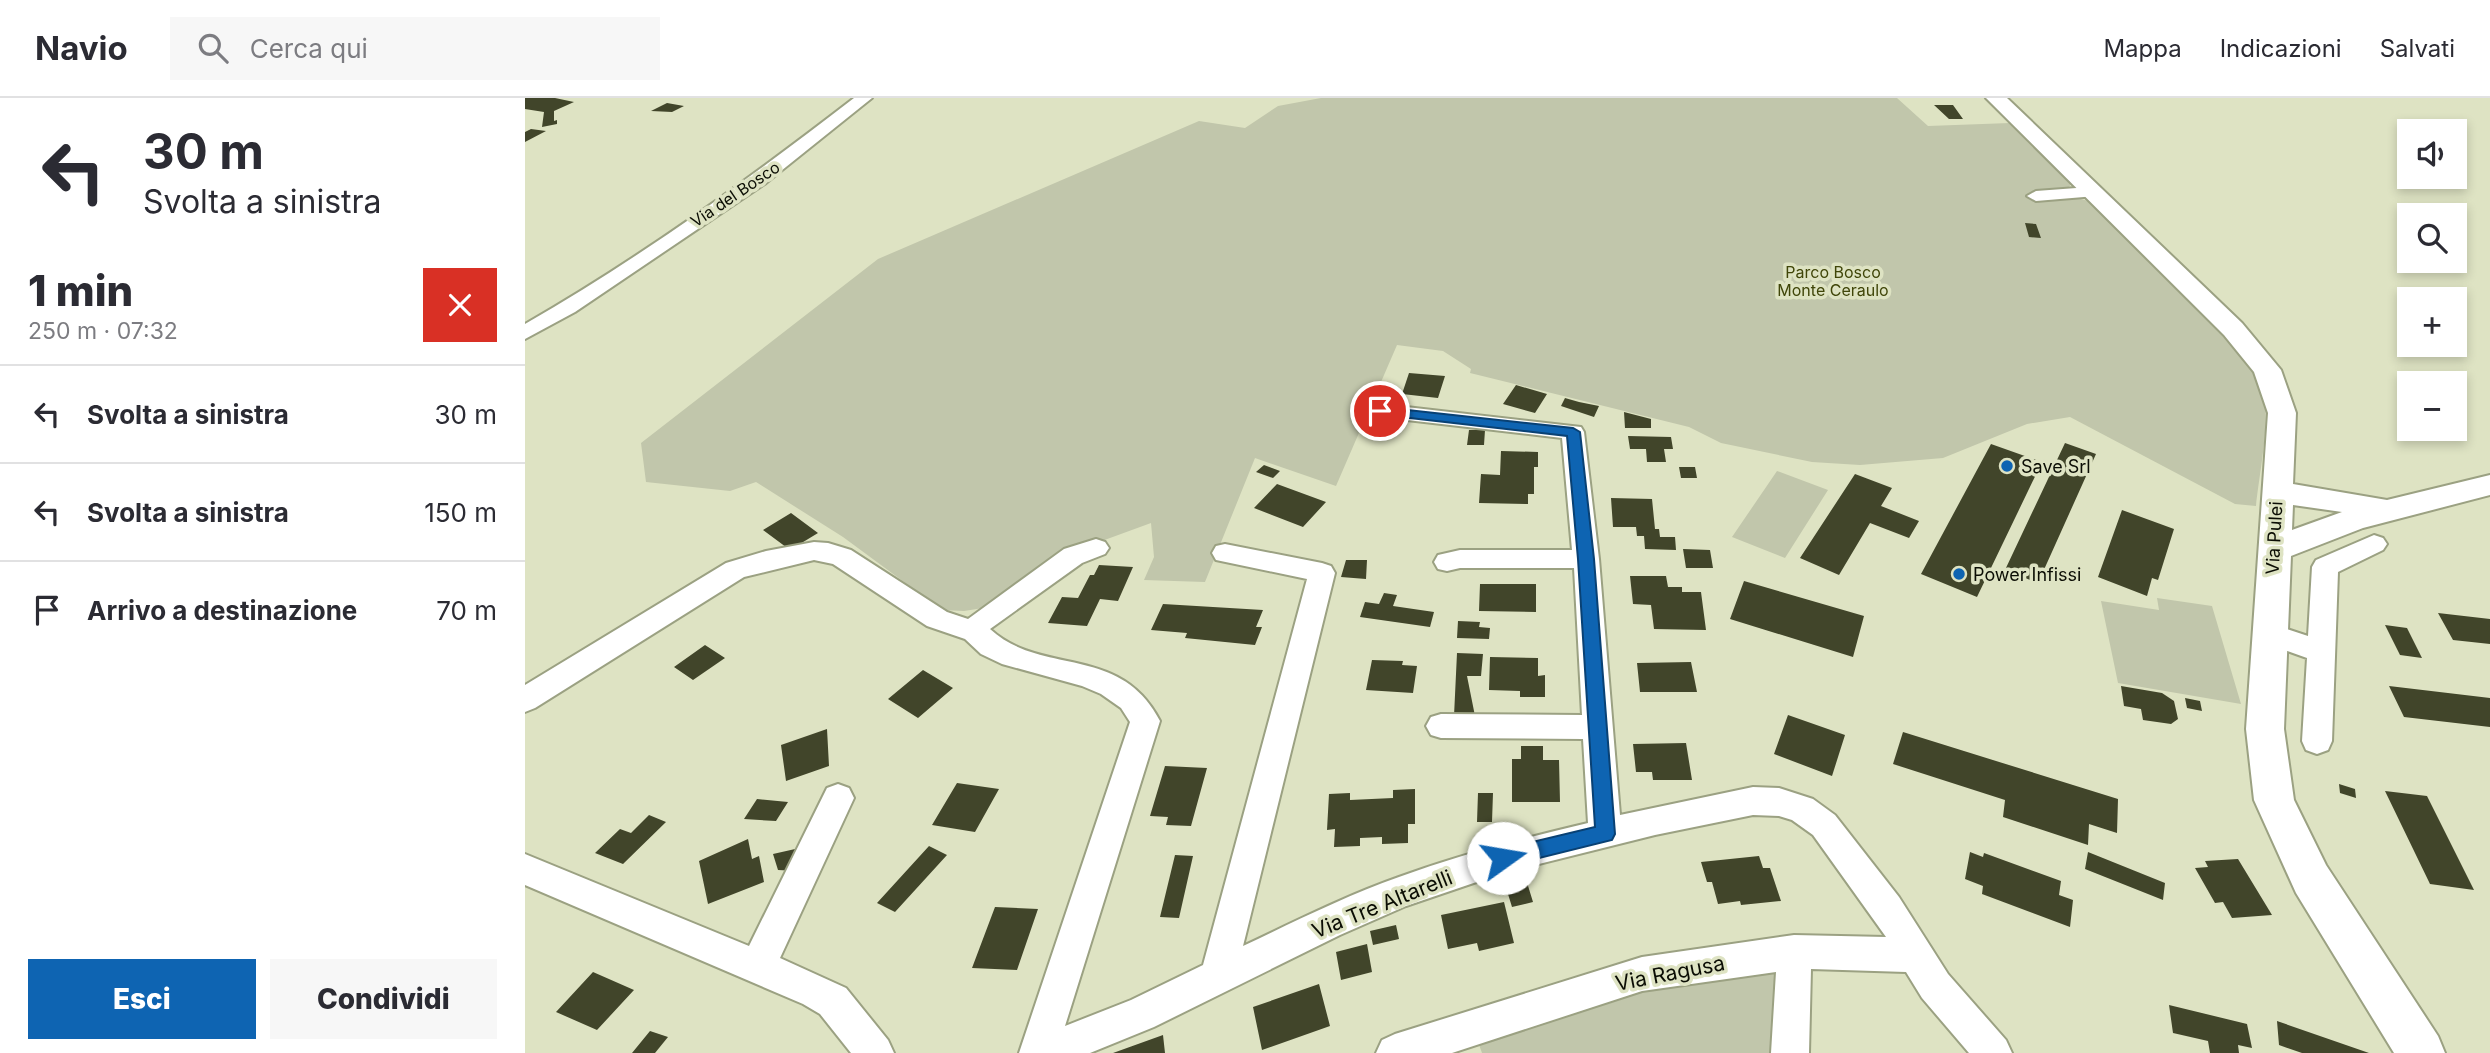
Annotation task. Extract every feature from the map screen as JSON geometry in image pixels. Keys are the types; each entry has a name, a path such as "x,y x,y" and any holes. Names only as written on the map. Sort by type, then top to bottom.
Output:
{"main road":[{"name":"Via Pulei","path":"1996,98 2233,329 2261,361 2276,390 2282,413 2266,729 2274,800 2311,879 2421,1053"},
{"path":"2279,458 2300,480 2354,521"},
{"path":"2273,551 2299,538 2392,509 2490,485"},
{"path":"2276,494 2316,512 2354,521"}],"street":[{"name":"Via del Bosco","path":"525,333 603,285 760,179 864,98"},
{"path":"2036,196 2090,192"},
{"path":"1380,411 1573,432 1586,559 1605,834"},
{"path":"2317,741 2325,568 2354,521"},
{"path":"975,632 979,623 1073,556 1095,548"},
{"path":"525,700 735,570 766,560 814,551 842,557 937,619 975,632 982,642 1012,656 1081,674 1114,688 1138,706 1145,721 1038,1053"},
{"path":"1217,979 1322,573 1226,553"},
{"path":"1447,562 1460,559 1586,559"},
{"path":"2269,634 2322,652"},
{"path":"1441,726 1598,727"},
{"path":"758,966 838,798"},
{"name":"Via Tre Altarelli","path":"1044,1053 1141,1014 1328,923 1400,892 1503,858 1753,801 1779,802 1803,810 1824,825 1887,908 1935,986 1993,1053"},
{"path":"525,869 816,991 833,1001 875,1053"},
{"path":"1790,1053 1794,952"},
{"name":"Via Ragusa","path":"1395,1053 1642,974 1794,952 1914,955"}],"green space":[{"name":"Parco Bosco Monte Ceraulo","path":"1321,98 1897,98 1928,126 2010,123 2071,184 2067,190 2074,197 2088,201 2186,295 2238,351 2255,375 2264,394 2266,406 2256,506 2235,504 2070,417 2027,424 1943,458 1860,465 1812,462 1721,443 1689,427 1470,373 1471,369 1443,351 1397,345 1336,486 1255,458 1205,582 1144,580 1154,557 1151,523 1069,553 983,608 942,610 843,537 756,482 730,491 646,482 641,443 878,259 1199,121 1245,128 1278,106"},
{"path":"1777,471 1828,490 1785,558 1732,537"},
{"path":"2157,598 2212,606 2241,704 2118,683 2101,601 2159,610"},
{"path":"1773,970 1781,981 1779,1053 1482,1053 1477,1039 1624,994"}],"building":[{"path":"525,98 555,98 574,102 554,111 554,121 557,120 557,124 542,127 544,112 525,109"},
{"path":"667,103 684,106 672,112 651,111"},
{"path":"1934,105 1953,105 1963,119 1949,119"},
{"path":"531,129 546,131 525,142 525,132"},
{"path":"2025,223 2036,224 2041,238 2029,237"},
{"path":"1409,373 1445,376 1438,398 1402,394"},
{"path":"1516,385 1547,394 1535,413 1503,404"},
{"path":"1565,398 1599,406 1594,417 1561,406"},
{"path":"1624,412 1651,419 1651,428 1625,428"},
{"path":"1469,430 1485,430 1484,445 1467,445"},
{"path":"1628,436 1671,437 1673,449 1664,449 1666,462 1647,462 1646,449 1630,449"},
{"path":"2065,443 2096,454 2038,583 2005,570"},
{"path":"1991,444 2042,462 1977,597 1921,574"},
{"path":"1501,451 1538,452 1538,467 1534,467 1534,494 1528,494 1528,504 1479,503 1481,474 1500,475"},
{"path":"1264,465 1280,471 1273,478 1256,472"},
{"path":"1679,467 1695,467 1697,478 1681,478"},
{"path":"1855,474 1892,488 1881,506 1919,521 1909,538 1870,523 1839,575 1800,558"},
{"path":"1277,484 1326,502 1303,527 1254,508"},
{"path":"1611,498 1652,499 1655,529 1659,529 1660,537 1675,537 1676,550 1645,549 1644,536 1637,536 1636,527 1613,527"},
{"path":"2122,510 2174,529 2158,580 2152,578 2147,596 2098,577"},
{"path":"791,513 818,533 790,550 763,530"},
{"path":"1683,549 1710,550 1713,568 1686,568"},
{"path":"1346,560 1367,560 1366,579 1341,577"},
{"path":"1099,565 1133,567 1118,601 1100,599 1087,626 1048,623 1062,597 1078,598 1090,575 1094,575"},
{"path":"1630,576 1666,576 1668,587 1682,587 1682,592 1701,592 1706,630 1654,629 1651,605 1633,604"},
{"path":"1744,581 1864,616 1853,657 1730,619"},
{"path":"1480,584 1536,584 1536,612 1479,611"},
{"path":"1384,593 1397,595 1393,606 1434,612 1430,627 1360,617 1365,602 1379,604"},
{"path":"1163,604 1263,610 1256,627 1262,627 1255,645 1185,638 1187,633 1151,630"},
{"path":"2438,613 2490,619 2490,644 2453,640"},
{"path":"1458,621 1480,622 1479,627 1490,628 1489,639 1457,638"},
{"path":"2385,625 2407,628 2422,658 2400,655"},
{"path":"705,645 725,658 693,680 674,667"},
{"path":"1457,653 1483,654 1481,676 1467,676 1475,716 1454,716"},
{"path":"1490,657 1538,658 1538,676 1545,675 1545,697 1520,697 1520,691 1489,690"},
{"path":"1372,660 1403,661 1402,665 1417,666 1413,693 1366,690"},
{"path":"1691,662 1697,692 1640,692 1637,663"},
{"path":"923,670 953,688 918,718 888,699"},
{"path":"2121,686 2162,693 2174,701 2178,719 2171,724 2143,720 2141,709 2124,706"},
{"path":"2389,686 2490,698 2490,727 2404,717"},
{"path":"2185,698 2200,701 2202,711 2187,708"},
{"path":"1788,715 1845,735 1832,776 1774,754"},
{"path":"827,729 829,766 786,781 781,745"},
{"path":"1903,732 2118,799 2117,833 2089,824 2088,845 2003,817 2005,800 1893,764"},
{"path":"1686,743 1692,780 1653,780 1652,772 1636,772 1633,744"},
{"path":"1521,746 1543,746 1543,760 1559,760 1560,802 1512,802 1512,759 1521,759"},
{"path":"1165,766 1207,768 1191,826 1166,825 1168,817 1150,816"},
{"path":"957,783 999,789 975,832 932,825"},
{"path":"2339,784 2355,789 2356,798 2340,793"},
{"path":"1415,789 1415,824 1408,824 1408,843 1382,844 1382,837 1360,838 1360,846 1334,847 1335,829 1327,830 1329,794 1350,793 1350,800 1393,798 1393,790"},
{"path":"2385,791 2427,796 2474,890 2430,884"},
{"path":"1478,793 1493,793 1492,822 1477,822"},
{"path":"757,799 788,802 776,821 744,819"},
{"path":"649,815 666,822 623,864 595,853 620,829 631,833"},
{"path":"748,839 752,859 759,856 764,882 708,904 699,861"},
{"path":"929,846 947,855 895,912 877,903"},
{"path":"804,847 797,871 778,870 773,854"},
{"path":"1970,852 1983,857 1984,853 2061,881 2059,895 2073,900 2070,927 1982,894 1983,886 1965,879"},
{"path":"2088,852 2165,883 2163,900 2085,869"},
{"path":"1175,855 1193,856 1179,918 1160,917"},
{"path":"1759,856 1763,868 1770,868 1781,901 1718,904 1712,882 1707,882 1701,862"},
{"path":"2238,859 2272,915 2232,918 2223,902 2215,903 2195,868 2208,867 2205,861"},
{"path":"1525,876 1533,902 1512,907 1504,881"},
{"path":"1504,902 1514,943 1479,951 1477,943 1448,949 1441,915"},
{"path":"995,907 1038,909 1017,970 972,968"},
{"path":"1396,925 1399,939 1373,945 1370,931"},
{"path":"1367,944 1372,972 1341,980 1336,952"},
{"path":"593,972 634,990 597,1030 556,1012"},
{"path":"1319,984 1330,1026 1262,1050 1253,1007"},
{"path":"2169,1005 2247,1024 2252,1048 2238,1045 2239,1053 2210,1053 2208,1041 2173,1033"},
{"path":"2277,1021 2369,1053 2302,1053 2279,1045"},
{"path":"650,1031 668,1037 655,1053 632,1053"},
{"path":"1163,1035 1165,1053 1113,1053"}],"place":[{"name":"Save Srl","path":"2007,466"},
{"name":"Power Infissi","path":"1959,574"}],"route":[{"path":"1380,411 1573,432 1586,559 1605,834 1503,858"}]}
